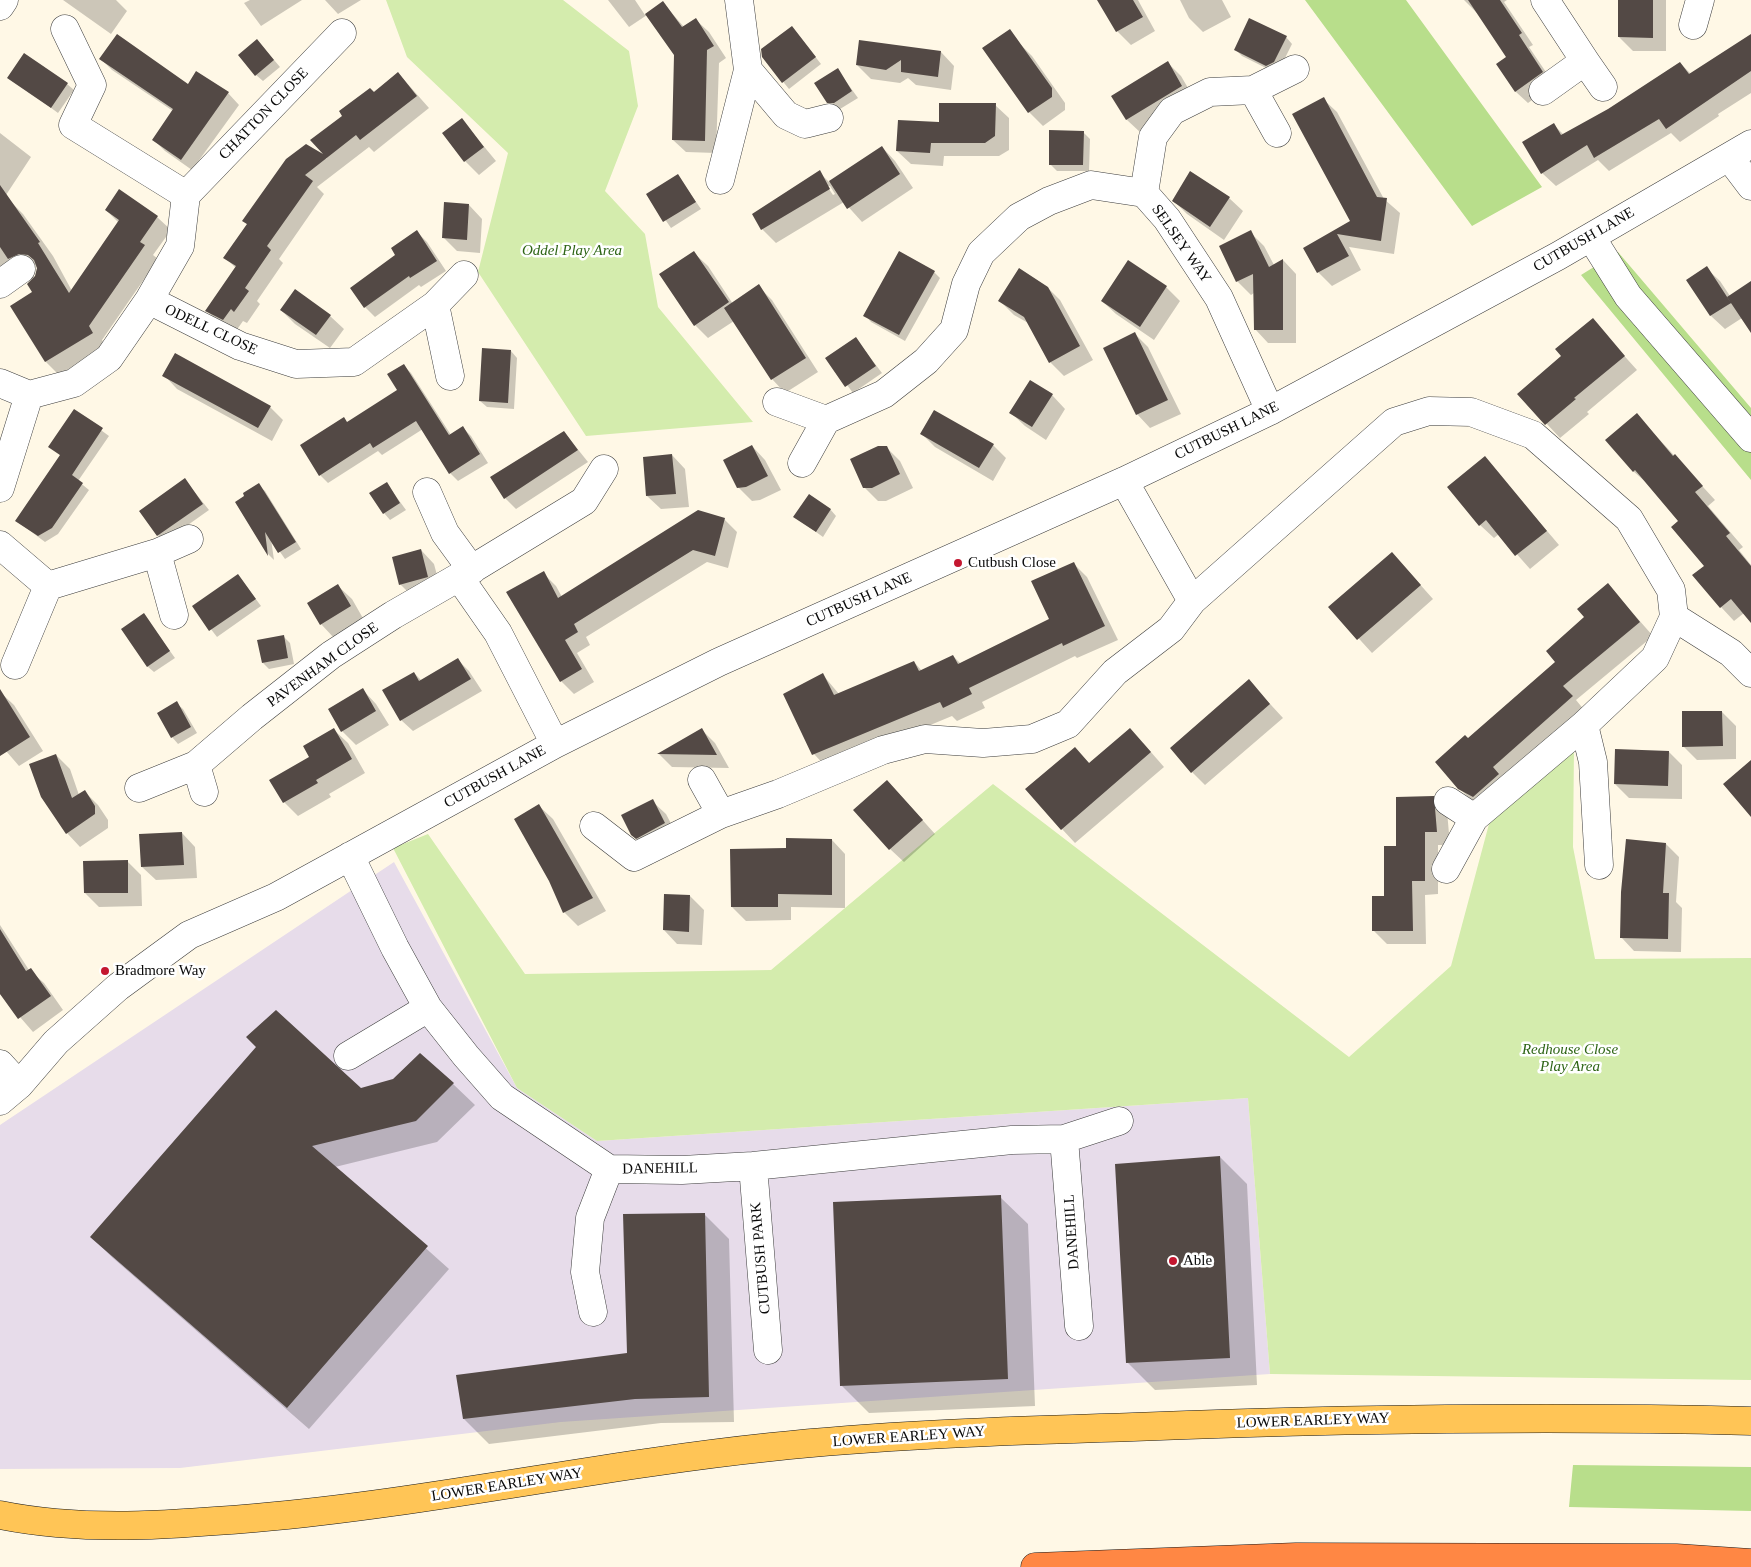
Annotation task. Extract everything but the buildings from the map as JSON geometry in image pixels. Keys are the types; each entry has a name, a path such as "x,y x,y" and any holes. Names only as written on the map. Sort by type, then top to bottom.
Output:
{"highway":[{"path":"1035,1567 1296,1557 1676,1558 1751,1563"}],"main road":[{"name":"LOWER EARLEY WAY","path":"0,1532 72,1525 128,1526 279,1516 362,1507 772,1446 972,1432 1347,1419 1604,1418 1751,1421"},
{"name":"LOWER EARLEY WAY","path":"0,1515 72,1525"}],"street":[{"path":"0,6 4,0"},
{"path":"720,180 748,70 739,0"},
{"path":"1545,0 1603,87"},
{"path":"0,383 29,395 74,383 109,358 149,300 180,246 186,195 73,125 92,85 65,29"},
{"name":"CHATTON CLOSE","path":"186,195 342,32"},
{"path":"1543,91 1585,61"},
{"path":"1144,193 1153,137 1172,111 1210,92 1253,90 1295,69"},
{"path":"748,70 786,114 805,124 829,118"},
{"path":"1253,90 1277,134"},
{"path":"1740,150 1751,186"},
{"name":"CUTBUSH LANE","path":"9,1093 56,1042 111,993 188,935 276,897 555,744 719,662 1124,481 1270,411 1590,237 1740,150"},
{"name":"SELSEY WAY","path":"826,420 884,394 926,361 954,330 966,284 981,253 1019,217 1049,201 1091,185 1144,193 1167,219 1218,298 1270,411"},
{"path":"1590,237 1628,296 1751,438"},
{"name":"ODELL CLOSE","path":"149,300 240,346 296,364 354,362 435,305 464,275"},
{"path":"435,305 450,376"},
{"path":"0,488 29,395"},
{"path":"777,402 826,420 802,463"},
{"path":"594,826 634,857 721,814 778,794 883,750 925,739 983,743 1032,739 1068,724 1115,672 1171,629 1192,601 1394,422 1429,411 1471,412 1533,436 1629,519 1671,590 1674,617 1655,658 1584,725 1474,818 1446,869"},
{"name":"PAVENHAM CLOSE","path":"139,788 196,766 252,717 331,655 392,615 594,506 604,469"},
{"path":"1124,481 1192,601"},
{"path":"427,492 445,533 555,744"},
{"path":"48,586 157,553 189,539"},
{"path":"0,545 48,586"},
{"path":"157,553 174,615"},
{"path":"15,665 48,586"},
{"path":"1674,617 1731,653 1751,673"},
{"path":"1584,725 1593,762 1599,865"},
{"path":"196,766 204,792"},
{"path":"702,780 721,814"},
{"path":"1448,801 1474,818"},
{"name":"DANEHILL","path":"350,856 395,948 428,1008 466,1056 502,1097 609,1169 682,1170 753,1166 1012,1140 1064,1139 1119,1121"},
{"path":"348,1056 428,1008"},
{"path":"0,1064 9,1093"},
{"name":"DANEHILL","path":"1064,1139 1079,1326"},
{"name":"CUTBUSH PARK","path":"753,1166 768,1350"},
{"path":"593,1312 585,1272 590,1218 609,1169"}],"shaded area":[{"path":"394,862 517,1088 597,1141 1248,1098 1270,1374 561,1422 180,1468 0,1469 0,1125"}],"green space":[{"name":"Oddel Play Area","path":"386,0 563,0 629,51 638,106 605,191 645,234 658,307 753,422 586,436 478,272 508,153 407,57"},
{"path":"1305,0 1406,0 1542,187 1472,226"},
{"path":"1618,252 1751,408 1751,480 1581,275"},
{"name":"Redhouse Close Play Area","path":"1574,747 1573,847 1595,959 1751,958 1751,1380 1270,1374 1248,1098 597,1141 517,1088 393,848 428,834 525,974 771,970 993,784 1349,1057 1451,966 1489,824"},
{"path":"1573,1465 1751,1467 1751,1511 1569,1507"}],"place":[{"name":"Cutbush Close","path":"958,563"},
{"name":"Bradmore Way","path":"105,971"},
{"name":"Able","path":"1173,1261"}]}
